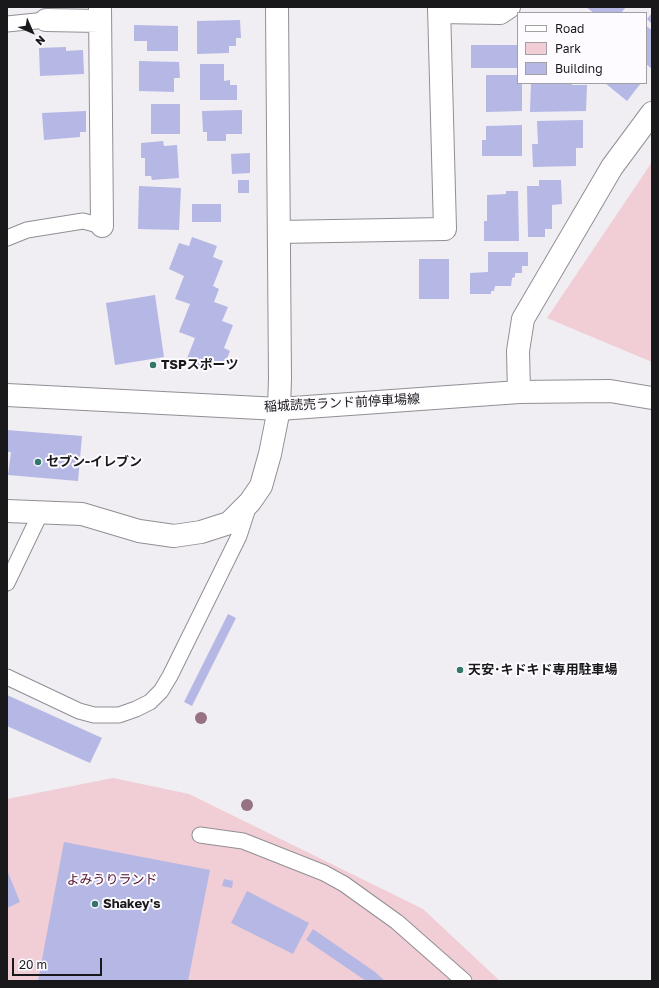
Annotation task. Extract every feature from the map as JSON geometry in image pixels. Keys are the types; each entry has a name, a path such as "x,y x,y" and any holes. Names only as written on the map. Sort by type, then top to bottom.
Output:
{"street":[{"path":"7,511 82,514 139,531 174,536 201,532 229,523 250,502 261,486 270,454 279,409 277,7"},
{"path":"279,232 445,229 439,10 500,14 509,7"},
{"path":"46,20 100,14 102,226"},
{"path":"519,392 518,351 523,319 612,167 652,112"},
{"name":"稲城読売ランド前停車場線","path":"7,395 279,409 519,392 610,391 652,398"}],"lane":[{"path":"7,24 46,20"},
{"path":"7,238 27,230 83,222 102,226"},
{"path":"7,677 79,711 94,715 119,715 150,702 160,691 174,670 239,536 250,502"},
{"path":"7,583 41,512"},
{"path":"200,835 243,841 324,873 344,884 397,922 464,981"}],"green space":[{"path":"652,162 652,362 547,318"},
{"name":"よみうりランド","path":"113,778 189,794 423,909 500,981 7,981 7,799"}],"building":[{"path":"586,7 626,7 622,12 593,12"},
{"path":"652,13 652,24 647,19"},
{"path":"240,20 241,38 236,38 236,46 229,46 229,53 197,54 197,21"},
{"path":"134,25 178,26 178,51 147,51 147,41 134,41"},
{"path":"647,27 652,30 652,69 647,65"},
{"path":"471,45 517,45 517,68 471,68"},
{"path":"66,47 66,51 83,50 84,74 40,76 39,48"},
{"path":"139,61 179,62 180,78 174,78 174,92 139,91"},
{"path":"200,64 224,64 224,81 230,80 230,85 237,85 237,100 200,100"},
{"path":"486,75 517,75 517,84 522,84 522,111 486,112"},
{"path":"531,84 587,85 586,111 530,112"},
{"path":"606,84 640,84 627,101"},
{"path":"151,104 180,104 180,134 151,134"},
{"path":"242,110 242,134 226,134 226,141 207,141 207,132 203,132 202,111"},
{"path":"86,111 86,132 80,132 80,137 44,140 42,113"},
{"path":"583,120 583,148 576,148 576,166 533,167 532,144 538,144 537,121"},
{"path":"522,125 522,156 482,156 482,140 486,140 486,126"},
{"path":"163,141 164,146 177,145 179,178 152,180 151,176 145,176 145,158 141,158 141,143"},
{"path":"250,153 250,173 232,174 231,154"},
{"path":"238,180 249,180 249,193 238,193"},
{"path":"539,180 561,180 562,204 552,205 552,229 545,229 545,237 528,237 527,186 539,186"},
{"path":"139,186 181,188 179,230 138,229"},
{"path":"506,191 518,191 519,241 484,241 484,221 487,221 487,195 506,194"},
{"path":"192,204 221,204 221,222 192,222"},
{"path":"192,237 217,246 213,257 223,261 213,286 219,289 214,302 228,307 222,321 233,325 224,348 230,351 224,366 212,362 208,370 186,361 195,338 179,332 190,304 175,299 184,276 169,269 179,243 189,246"},
{"path":"488,252 528,252 528,266 522,266 522,273 515,273 515,277 512,278 511,286 495,286 494,291 491,291 491,294 470,294 470,273 488,272"},
{"path":"419,259 449,259 449,299 419,299"},
{"path":"155,295 164,357 115,365 106,303"},
{"path":"7,430 82,436 78,481 8,475 11,452 7,452"},
{"path":"228,614 236,618 192,706 184,702"},
{"path":"7,695 102,738 90,763 7,726"},
{"path":"64,842 210,870 188,981 38,981"},
{"path":"7,870 20,902 7,908"},
{"path":"224,879 233,881 232,888 222,886"},
{"path":"247,891 309,923 293,954 231,923"},
{"path":"313,929 375,972 385,981 366,981 306,940"}],"place":[{"name":"TSPスポーツ","path":"153,365"},
{"name":"セブン-イレブン","path":"38,462"},
{"name":"天安･キドキド専用駐車場","path":"460,670"},
{"name":"Shakey's","path":"95,904"}]}
